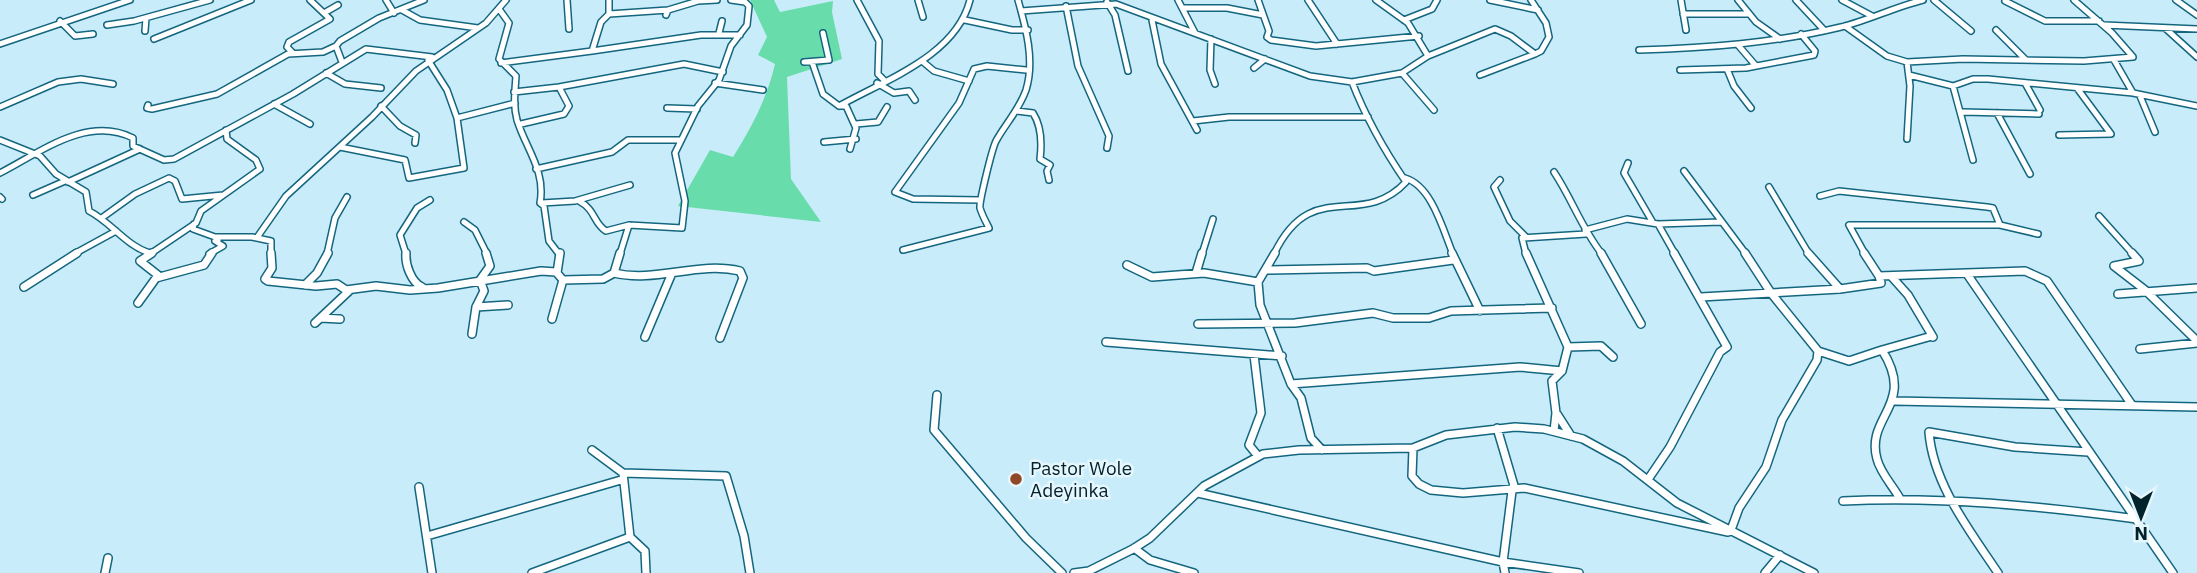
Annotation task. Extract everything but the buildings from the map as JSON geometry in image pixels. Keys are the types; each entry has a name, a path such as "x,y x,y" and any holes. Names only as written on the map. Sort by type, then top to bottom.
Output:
{"street":[{"path":"0,44 60,21 130,0"},
{"path":"107,24 146,18 210,0"},
{"path":"153,39 251,0"},
{"path":"293,53 287,47 289,42 330,19 310,0"},
{"path":"386,0 394,13"},
{"path":"148,105 147,108 152,109 204,99 293,53 323,52 337,47 354,32 424,0"},
{"path":"258,236 286,196 430,59 478,28 506,0"},
{"path":"567,0 569,29"},
{"path":"592,51 601,22 608,14 609,0"},
{"path":"608,14 667,13 698,1 717,0"},
{"path":"579,201 592,208 603,230 629,225 682,228 684,187 675,157 696,109 723,72 731,46 747,25 749,6 745,2 732,0"},
{"path":"857,0 877,32 880,48 878,74 884,80"},
{"path":"918,0 923,17"},
{"path":"839,106 934,53 965,20 970,0"},
{"path":"903,250 928,247 957,236 988,230 980,200 995,143 1017,111 1027,87 1028,30 1018,0"},
{"path":"1178,0 1195,33"},
{"path":"1258,0 1269,31 1267,37 1271,40 1316,46 1419,36"},
{"path":"1308,0 1337,44"},
{"path":"1376,0 1404,20 1419,36 1428,56"},
{"path":"1404,20 1432,9 1437,0"},
{"path":"1490,0 1538,10"},
{"path":"1480,75 1541,51 1549,37 1546,23 1531,0"},
{"path":"1681,0 1686,30"},
{"path":"1738,0 1748,14 1780,39"},
{"path":"1796,0 1824,30"},
{"path":"1842,0 1872,16"},
{"path":"1639,50 1738,45 1780,39 1845,26 1923,0"},
{"path":"1934,0 1971,31"},
{"path":"1845,26 1887,56 1907,62 2114,60 2133,57 2101,23 2074,0"},
{"path":"2176,0 2197,15"},
{"path":"1021,11 1107,1 1152,20 1195,33 1310,76 1352,82 1402,73 1428,56 1495,29 1535,54"},
{"path":"1107,1 1115,15 1128,71"},
{"path":"2005,1 2045,21 2197,29"},
{"path":"324,13 338,5"},
{"path":"1066,6 1078,66 1109,136 1107,148"},
{"path":"1183,8 1227,8 1263,15"},
{"path":"499,9 509,21 510,28 499,48 501,63 516,76 515,103 544,192 540,203"},
{"path":"402,10 419,20 478,28"},
{"path":"1683,15 1748,14"},
{"path":"145,31 146,18"},
{"path":"965,20 1012,30 1028,30"},
{"path":"1152,20 1161,64 1198,130"},
{"path":"60,21 75,36 93,34"},
{"path":"719,33 722,21"},
{"path":"2165,28 2197,57"},
{"path":"1996,30 2026,60"},
{"path":"501,63 624,49 672,36 719,33 740,35"},
{"path":"804,62 829,60 823,33"},
{"path":"1680,69 1756,66 1814,55 1815,51 1801,34"},
{"path":"1211,39 1210,69 1215,84"},
{"path":"1738,45 1756,66"},
{"path":"337,47 342,62"},
{"path":"0,173 89,130 105,128 129,135 133,138 133,146 164,160 174,159 274,104 342,62 371,49 430,59"},
{"path":"340,147 405,160 409,178 464,168 465,163 459,152 460,124 447,90 430,59"},
{"path":"1254,68 1265,59"},
{"path":"2114,60 2133,93"},
{"path":"922,61 934,71 969,81"},
{"path":"812,62 823,94 839,106 846,106 856,124 856,139 850,149"},
{"path":"1907,62 1907,139"},
{"path":"514,92 647,74 684,64 723,72"},
{"path":"980,200 913,199 895,192 958,103 978,66 1026,70"},
{"path":"1727,69 1734,86 1751,108"},
{"path":"326,73 332,80 349,85 381,88"},
{"path":"1402,73 1434,110"},
{"path":"1909,75 1954,86 1973,79 2025,83 2133,93 2197,106"},
{"path":"0,107 56,80 91,79 104,86 113,84"},
{"path":"1352,82 1374,124 1380,144 1406,180 1415,181 1432,202 1445,232 1453,261 1480,311"},
{"path":"715,83 763,90"},
{"path":"877,83 894,93 909,91 915,100"},
{"path":"1963,112 2039,112 2025,83"},
{"path":"1954,86 1963,112 1973,160"},
{"path":"521,124 568,112 564,90 559,87"},
{"path":"2059,135 2111,134 2077,88"},
{"path":"2140,96 2155,132"},
{"path":"457,118 515,103"},
{"path":"274,104 310,124"},
{"path":"381,106 400,126 416,135 415,142"},
{"path":"856,124 878,122 887,107"},
{"path":"667,108 696,109"},
{"path":"1017,111 1033,113 1037,117 1042,145 1041,159 1050,165 1047,171 1049,180"},
{"path":"1997,113 2030,174"},
{"path":"1193,121 1228,117 1368,117"},
{"path":"226,130 227,139 256,160 260,167 201,211 193,230 221,238 258,236 273,245 272,268 265,279 306,285 337,284 344,289 386,285 424,288 447,287 541,271 557,273"},
{"path":"824,142 856,139"},
{"path":"0,140 36,154 66,181 86,192 89,211 103,217 142,251 150,253"},
{"path":"536,169 612,152 628,140 681,140"},
{"path":"33,195 141,149"},
{"path":"1628,163 1624,173 1643,201 1645,218"},
{"path":"1684,171 1721,222 1731,230 1771,293 1818,351 1849,361 1933,337 1908,295 1891,276"},
{"path":"1555,172 1586,232 1605,259 1641,324"},
{"path":"103,217 135,194 169,178 175,181 182,199 225,194"},
{"path":"1322,450 1311,438 1301,398 1291,384 1260,305 1258,282 1267,271 1285,230 1305,213 1322,207 1373,205 1387,199 1406,180"},
{"path":"1500,180 1494,187 1510,221 1527,238"},
{"path":"540,203 556,205 579,201 630,186"},
{"path":"1769,187 1803,247 1840,289"},
{"path":"1820,196 1839,191 1987,207 1993,208 2000,225"},
{"path":"306,285 316,276 329,256 334,217 347,197"},
{"path":"413,287 414,276 405,265 405,249 400,234 417,208 430,200"},
{"path":"540,203 544,206 549,241 560,253 556,263 557,273 563,280"},
{"path":"2099,216 2139,261 2114,266 2145,290 2197,342"},
{"path":"1554,431 1556,413 1552,381 1562,371 1568,347 1524,249 1522,238 1586,232 1620,219 1645,218 1656,224 1701,297 1727,347 1720,352 1670,447 1649,478"},
{"path":"1196,274 1213,219"},
{"path":"464,222 475,230 490,261 490,266 480,280"},
{"path":"1656,224 1721,222"},
{"path":"159,276 140,262 194,224"},
{"path":"614,273 629,225"},
{"path":"1701,297 1881,284 1879,275 1849,225 2000,225 2038,234"},
{"path":"24,286 51,267 116,231"},
{"path":"138,303 159,276 204,265 208,254 223,246 215,241 221,238"},
{"path":"1267,271 1367,268 1374,271 1453,261"},
{"path":"1127,265 1138,274 1157,278 1196,274 1258,282"},
{"path":"563,280 603,279 614,273 672,273 717,267 736,269 742,274 740,288 720,338"},
{"path":"1879,275 2025,271 2047,281 2132,405"},
{"path":"645,337 649,321 660,305 672,273"},
{"path":"1967,274 2173,573"},
{"path":"472,334 476,307 484,291 480,280"},
{"path":"552,319 563,280"},
{"path":"2118,294 2197,288"},
{"path":"340,319 318,321 352,289"},
{"path":"476,307 508,304"},
{"path":"1198,324 1268,324 1373,313 1429,318 1451,311 1552,308"},
{"path":"1106,342 1282,356"},
{"path":"2140,349 2197,342"},
{"path":"1568,347 1601,346 1613,357"},
{"path":"1882,350 1891,364 1896,391 1894,401 1875,440 1877,460 1899,497"},
{"path":"1732,532 1739,508 1766,467 1782,420 1817,360 1818,351"},
{"path":"1254,355 1261,412 1249,445 1258,456"},
{"path":"1291,384 1356,376 1465,370 1548,367 1562,371"},
{"path":"937,395 934,430 1026,538 1062,573"},
{"path":"1894,401 2197,407"},
{"path":"1556,413 1571,436"},
{"path":"1074,573 1089,571 1134,548 1198,493 1258,456 1307,450 1413,448 1446,435 1497,428 1533,427 1571,436 1599,447 1649,478 1677,503 1814,573"},
{"path":"1497,428 1514,490 1503,562 1505,573"},
{"path":"1998,573 1953,502 1928,446 1929,432 2015,447 2088,452"},
{"path":"1307,450 1311,438"},
{"path":"1413,448 1412,475 1417,484 1428,490 1514,490 1558,494 1661,520 1682,521 1732,532"},
{"path":"592,450 622,477 630,537 645,551 646,573"},
{"path":"427,536 622,477 726,476 744,536 750,573"},
{"path":"419,487 432,573"},
{"path":"1198,493 1261,510 1503,562 1579,573"},
{"path":"1843,501 1899,497 1944,498 1953,502 1987,500 2137,519"},
{"path":"532,573 630,537"},
{"path":"1134,548 1150,560 1194,573"},
{"path":"1765,573 1780,555"},
{"path":"105,573 108,558"}],"green space":[{"path":"750,0 774,0 780,12 833,1 832,12 842,59 787,77 791,179 821,222 678,206 710,150 733,157 753,123 768,89 775,64 758,55 767,37"}],"place":[{"name":"Pastor Wole Adeyinka","path":"1016,479"}]}
